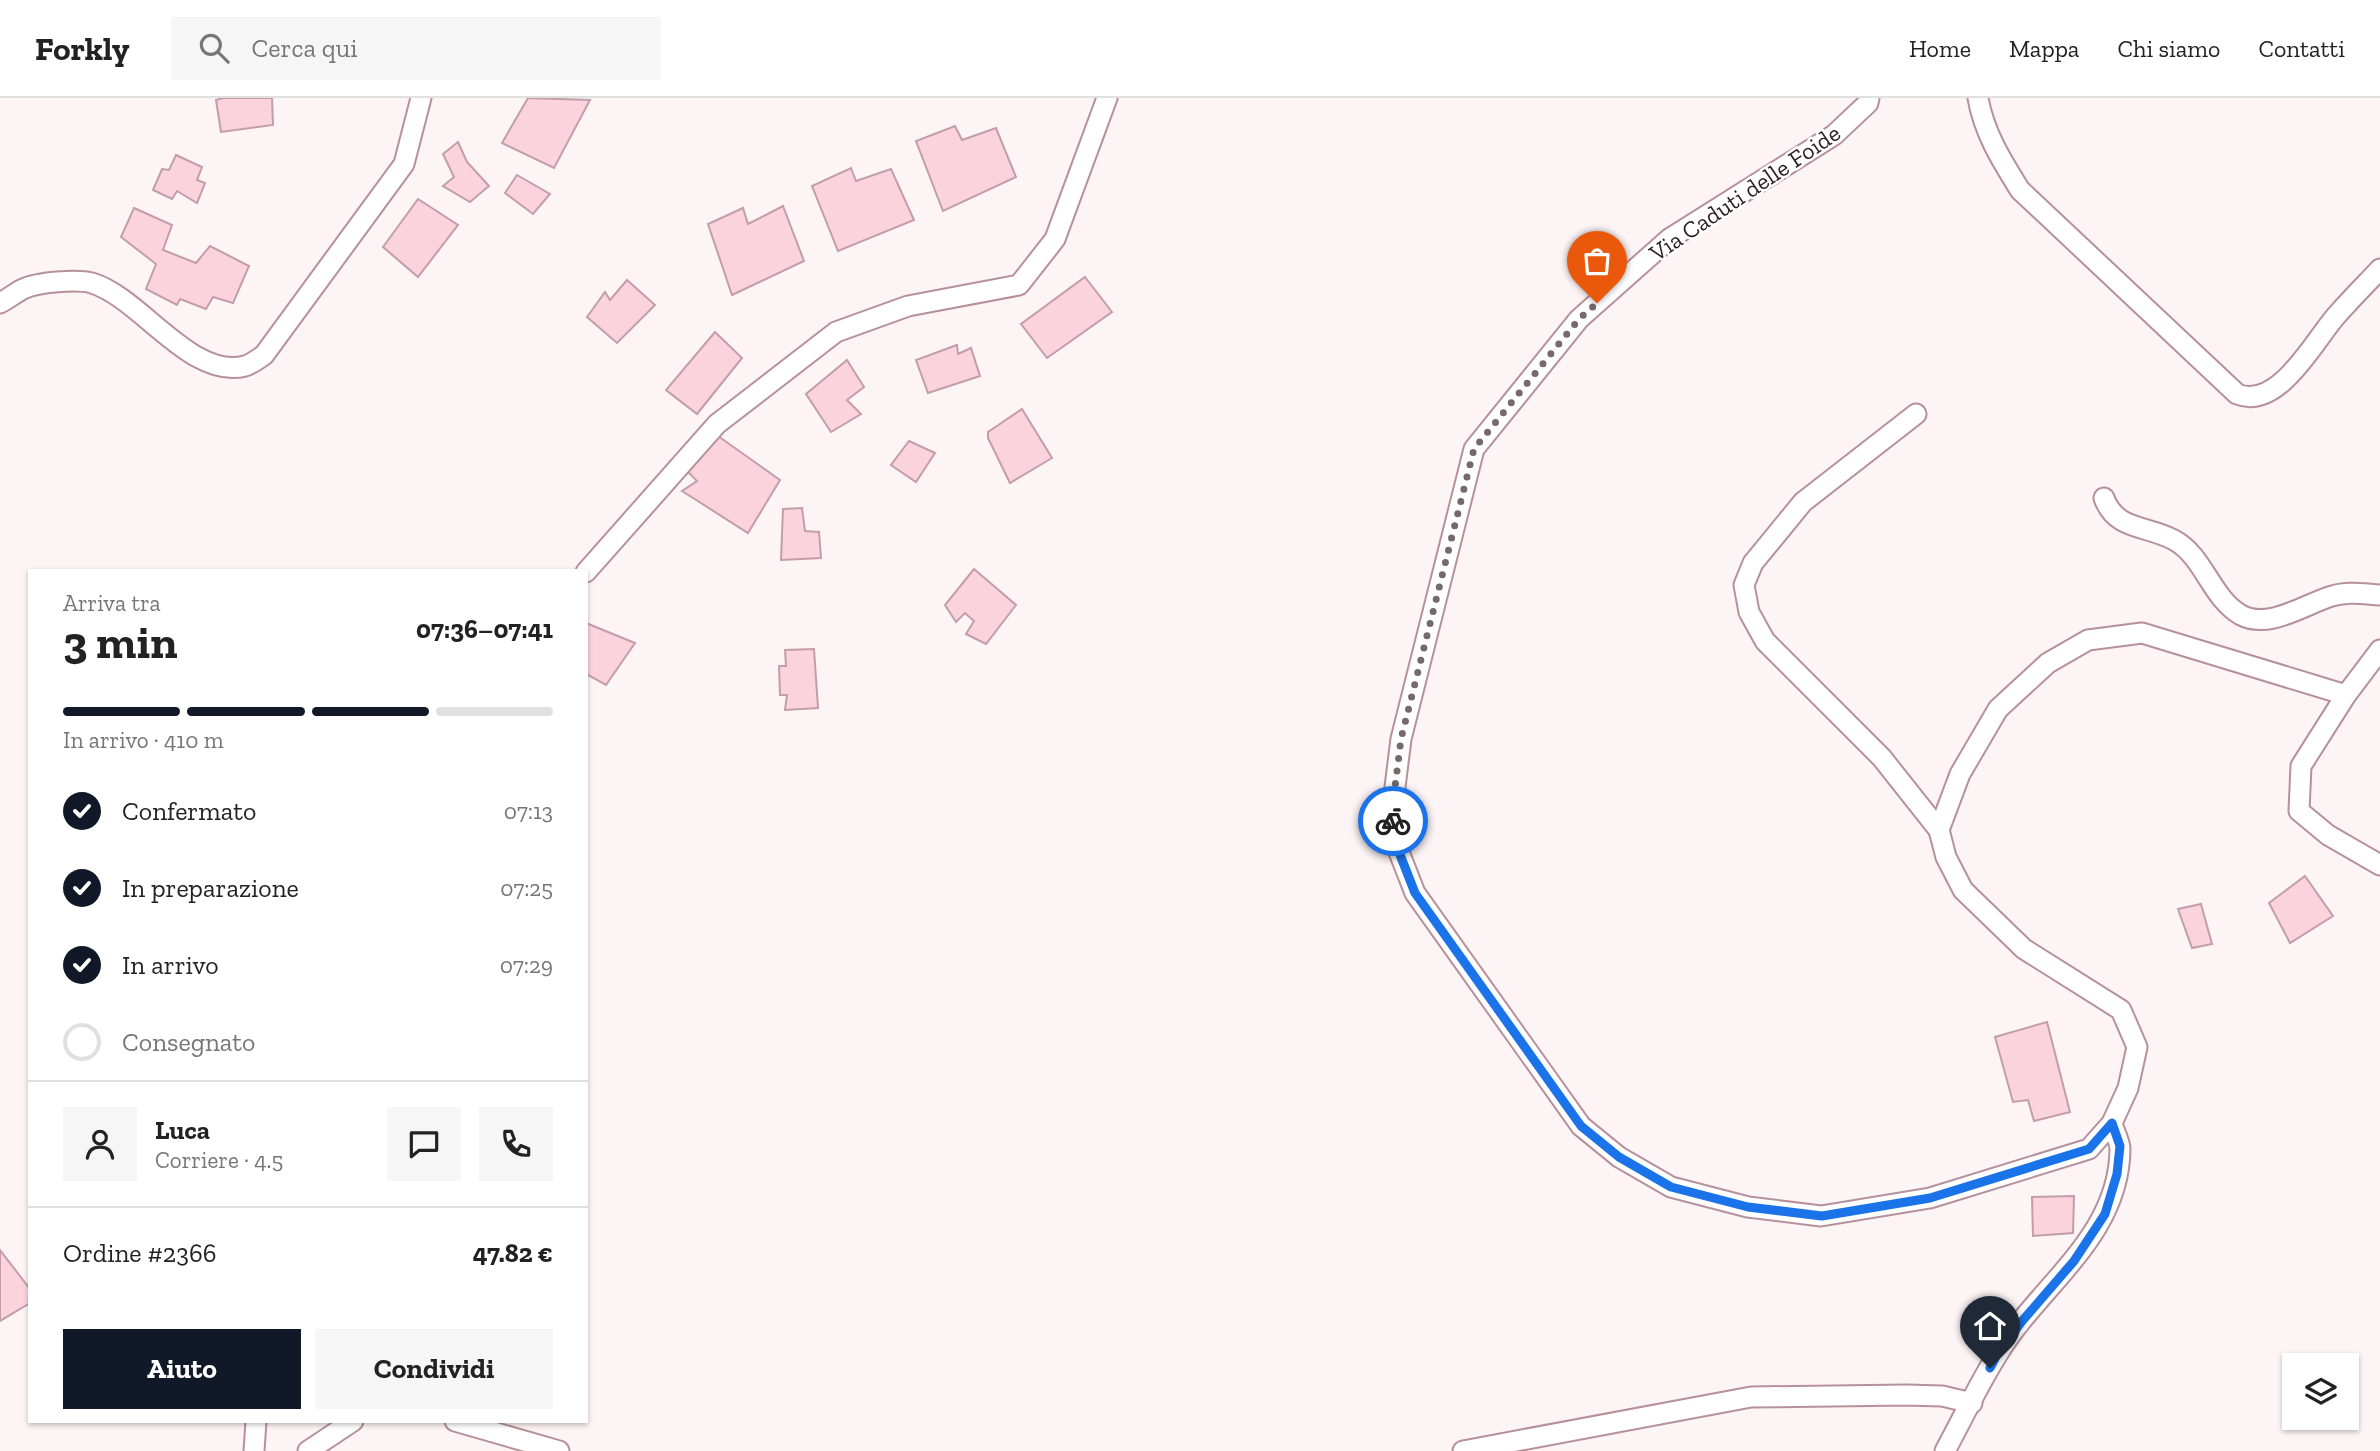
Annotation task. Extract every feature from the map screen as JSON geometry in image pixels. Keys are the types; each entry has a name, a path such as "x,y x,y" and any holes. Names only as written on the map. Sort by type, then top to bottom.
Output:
{"street":[{"path":"0,303 26,288 64,282 91,282 114,293 188,352 225,367 246,366 264,355 404,164 421,98"},
{"path":"588,570 718,424 836,332 908,306 1019,285 1055,239 1107,98"},
{"name":"Via Caduti delle Foide","path":"1869,98 1868,103 1835,135 1669,239 1579,319 1474,449 1401,739 1392,811 1397,847 1415,893 1581,1126 1619,1157 1671,1187 1748,1207 1822,1216 1930,1198 2089,1149 2112,1123 2127,1088 2137,1047 2121,1010 2024,949 1963,890 1946,857 1939,830"},
{"path":"1978,98 1996,152 2020,190 2237,394 2247,398 2268,392 2301,363 2334,318 2380,269"},
{"path":"1916,414 1803,502 1753,563 1744,584 1749,612 1765,641 1882,758 1939,830"},
{"path":"2104,498 2108,510 2123,523 2151,530 2175,540 2186,549 2228,606 2243,616 2260,620 2275,618 2334,595 2380,595"},
{"path":"1939,830 1960,774 1998,709 2048,663 2088,640 2143,633 2346,695"},
{"path":"2380,650 2346,695 2301,766 2299,811 2328,835 2380,865"},
{"path":"1945,1451 1999,1351 2074,1261 2105,1214 2117,1174 2120,1146 2112,1123"},
{"path":"1463,1451 1751,1397 1906,1395 1942,1396 1972,1403"},
{"path":"254,1451 256,1423"},
{"path":"308,1451 350,1423"},
{"path":"462,1423 559,1451"}],"building":[{"path":"272,98 273,125 221,132 216,100"},
{"path":"528,98 590,100 554,168 502,143"},
{"path":"955,126 962,140 996,128 1016,177 943,211 916,141"},
{"path":"458,142 467,162 489,186 470,202 443,186 454,177 443,154"},
{"path":"176,155 202,167 197,180 205,183 197,203 177,191 172,199 153,190 162,169 169,170"},
{"path":"851,168 856,181 891,169 914,220 838,251 812,186"},
{"path":"517,175 550,194 533,214 505,193"},
{"path":"418,199 458,225 418,277 383,247"},
{"path":"783,206 804,261 732,295 708,224 743,208 748,224"},
{"path":"134,208 172,225 163,250 196,263 210,246 249,266 233,303 213,297 206,309 180,299 177,305 146,289 156,264 121,237"},
{"path":"1085,277 1112,312 1047,358 1021,324"},
{"path":"627,280 655,305 617,343 587,317 605,292 610,300"},
{"path":"715,332 742,358 697,414 666,390"},
{"path":"957,345 958,354 971,348 980,376 928,393 916,360"},
{"path":"847,360 864,387 847,400 861,414 831,432 806,394"},
{"path":"1022,409 1052,458 1010,483 988,438 988,432"},
{"path":"718,436 780,480 748,533 682,491 697,481 687,471"},
{"path":"909,441 935,453 916,482 891,465"},
{"path":"802,508 805,531 819,532 821,558 781,560 783,509"},
{"path":"974,569 1016,605 986,644 966,634 974,621 965,613 956,622 945,605"},
{"path":"588,624 635,643 606,685 588,675"},
{"path":"814,649 818,708 785,710 787,695 780,695 779,666 786,666 785,650"},
{"path":"2305,876 2333,916 2290,943 2269,903"},
{"path":"2201,904 2212,944 2192,948 2178,909"},
{"path":"2047,1022 2070,1112 2034,1121 2028,1100 2013,1102 1995,1037"},
{"path":"2074,1196 2073,1233 2033,1236 2032,1197"},
{"path":"0,1250 28,1286 28,1304 0,1321"}],"way so far":[{"path":"1393,821 1401,739 1474,449 1579,319 1597,303"}],"route":[{"path":"1393,821 1397,847 1415,893 1581,1126 1619,1157 1671,1187 1748,1207 1822,1216 1930,1198 2089,1149 2112,1123 2120,1146 2117,1174 2105,1214 2074,1261 2023,1320 1999,1351 1990,1368"}]}
